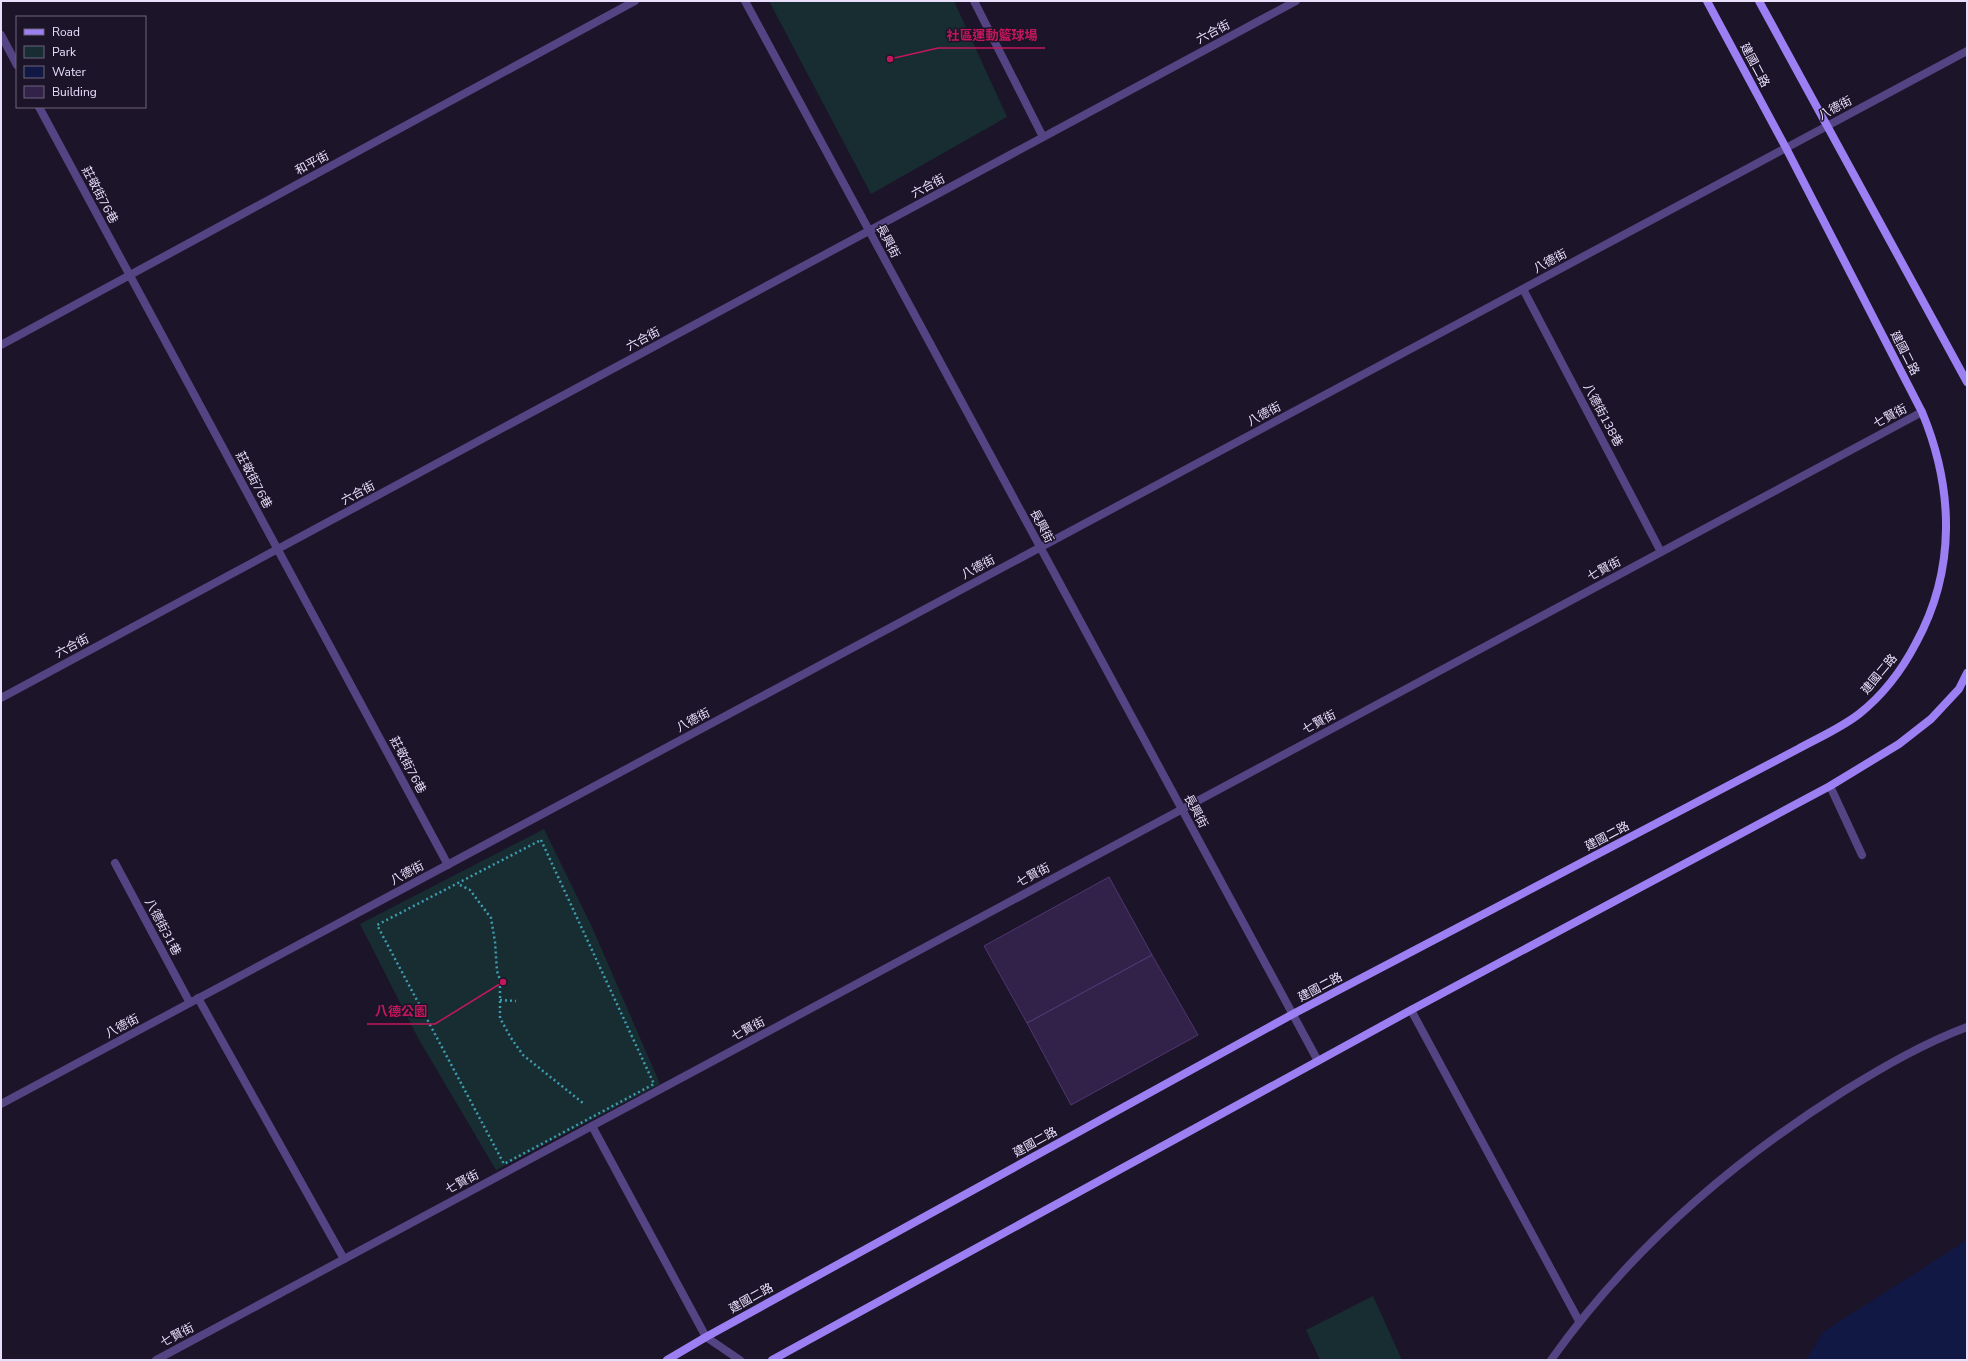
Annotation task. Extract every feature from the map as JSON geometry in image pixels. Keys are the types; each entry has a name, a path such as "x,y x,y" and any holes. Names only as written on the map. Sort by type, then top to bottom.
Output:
{"street":[{"name":"和平街","path":"1,345 635,1"},
{"name":"長興街","path":"745,1 1318,1061"},
{"path":"974,1 1043,137"},
{"name":"六合街","path":"1,698 1296,1"},
{"name":"建國二路","path":"667,1360 706,1337 1292,1014 1798,749 1858,714 1885,689 1907,659 1924,627 1938,593 1944,561 1947,528 1945,495 1932,435 1922,412 1786,148 1707,1"},
{"path":"1760,1 1967,382"},
{"path":"1,35 16,63"},
{"name":"八德街","path":"1,1104 1967,51"},
{"name":"莊敬街76巷","path":"40,108 278,550 446,866"},
{"name":"八德街138巷","path":"1523,289 1661,552"},
{"name":"七賢街","path":"156,1360 1922,412"},
{"path":"772,1360 1411,1010 1830,786 1899,744 1931,719 1958,690 1967,673"},
{"path":"1830,786 1862,854"},
{"name":"八德街31巷","path":"115,863 190,1003"},
{"path":"198,998 344,1259"},
{"path":"1411,1010 1579,1321"},
{"path":"1551,1360 1579,1321 1630,1264 1680,1215 1745,1160 1807,1114 1873,1073 1939,1038 1967,1027"},
{"path":"592,1126 706,1337 740,1360"}],"path":[{"path":"540,840 654,1084 504,1164 377,925 459,884 540,840"},
{"path":"446,866 459,884 470,890 491,918 497,971 500,980 500,1018 515,1046 544,1072 586,1104"},
{"path":"500,1000 516,1001"}],"green space":[{"path":"769,1 954,1 1007,117 871,194"},
{"path":"544,829 592,927 660,1084 496,1170 418,1038 360,924"},
{"path":"1373,1296 1402,1360 1320,1360 1306,1330"}],"water":[{"path":"1967,1240 1967,1360 1806,1360 1823,1332"}],"building":[{"path":"1109,877 1152,955 1027,1023 984,946"},
{"path":"1152,955 1198,1035 1071,1105 1027,1023"}],"place":[{"name":"社區運動籃球場","path":"890,59"},
{"name":"八德公園","path":"503,982"}]}
